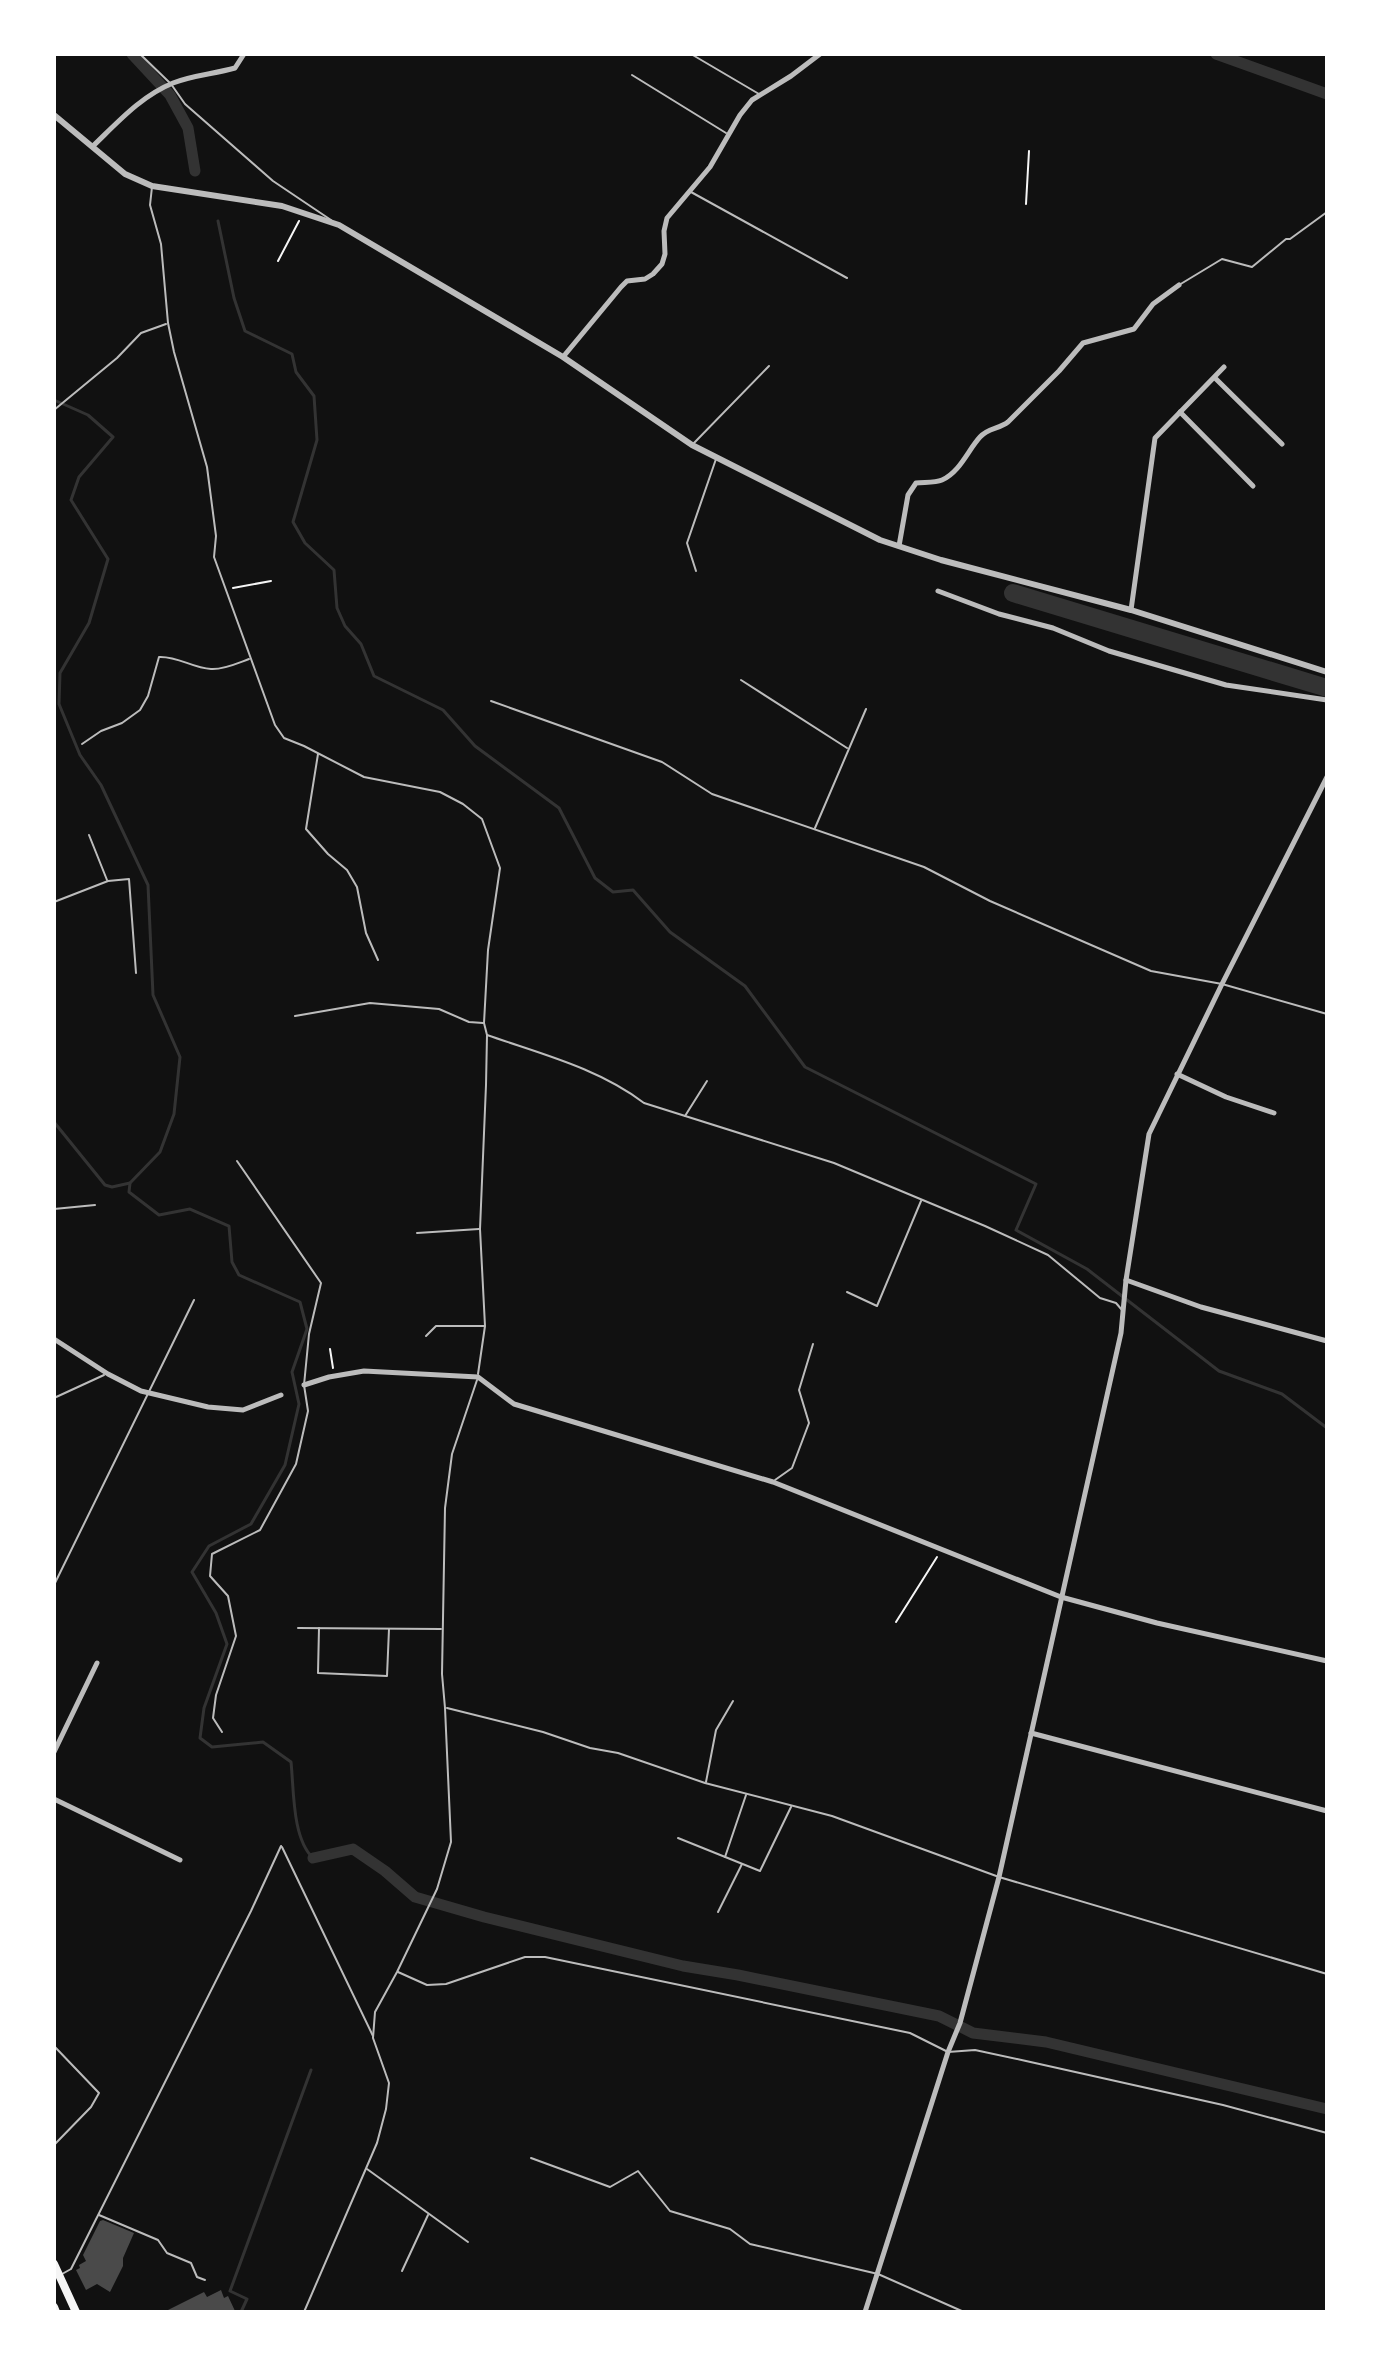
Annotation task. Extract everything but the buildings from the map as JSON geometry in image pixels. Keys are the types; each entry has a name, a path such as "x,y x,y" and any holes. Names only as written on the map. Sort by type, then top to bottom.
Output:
{"main road":[{"path":"54,2264 57,2277 76,2312"}],"street":[{"path":"93,146 141,101 171,84 201,74 235,68 244,54"},
{"path":"563,357 627,281 645,279 662,264 667,218 710,167 752,100 820,54"},
{"path":"56,120 125,174 152,186 282,206 339,225 563,357 692,445 880,540 941,560 1131,610 1327,672"},
{"path":"899,546 908,495 916,483 941,481 955,470 981,435 1008,422 1083,343 1134,329 1153,304 1179,285"},
{"path":"1131,610 1155,438 1224,367"},
{"path":"1215,378 1282,444"},
{"path":"1180,412 1253,486"},
{"path":"938,591 999,614 1053,628 1109,651 1226,685 1327,700"},
{"path":"865,2312 960,2023 999,1877 1121,1333 1126,1280 1149,1134 1327,777"},
{"path":"1177,1074 1226,1097 1274,1113"},
{"path":"1126,1280 1201,1307 1327,1341"},
{"path":"54,1339 141,1391 208,1407 243,1410 281,1395"},
{"path":"304,1385 364,1371 478,1377 514,1404 773,1482 1061,1597 1157,1623 1327,1661"},
{"path":"54,1752 97,1663"},
{"path":"1031,1733 1327,1811"},
{"path":"54,1799 180,1860"}],"lane":[{"path":"140,54 171,84 185,104 273,181 339,225"},
{"path":"691,54 760,95"},
{"path":"632,75 729,135"},
{"path":"152,186 150,205 161,244 168,323 207,467 216,536 214,557 275,725 284,738 364,777 440,792 463,804 482,819 500,868 488,950 484,1023 487,1035 480,1229 485,1326 478,1377 452,1454 445,1508 442,1674 451,1842 437,1889 375,2012 373,2038"},
{"path":"690,191 847,278"},
{"path":"1179,285 1222,259 1252,267 1286,239 1327,212"},
{"path":"54,410 117,358 141,333 168,323"},
{"path":"692,445 769,366"},
{"path":"696,571 687,543 716,458"},
{"path":"82,744 140,710 148,696 159,657 171,657 210,669 250,658"},
{"path":"741,680 848,749"},
{"path":"491,701 662,762 712,794 924,867 1003,907 1151,971 1222,984 1327,1014"},
{"path":"814,829 866,709"},
{"path":"318,753 306,829 347,870 357,887 366,933 378,960"},
{"path":"89,835 108,881"},
{"path":"54,902 108,881 129,879 136,973"},
{"path":"295,1016 370,1003 439,1009 469,1022 484,1023"},
{"path":"487,1035 622,1086 644,1103 819,1158 922,1199 1048,1255 1100,1298 1116,1303 1123,1310"},
{"path":"685,1116 707,1081"},
{"path":"222,1732 213,1718 216,1695 236,1636 228,1596 210,1576 212,1554 260,1530 296,1464 308,1411 304,1385 309,1334 321,1283 237,1161"},
{"path":"847,1292 877,1306 922,1199"},
{"path":"54,1209 95,1205"},
{"path":"417,1233 480,1229"},
{"path":"54,1585 194,1300"},
{"path":"426,1336 436,1326 485,1326"},
{"path":"773,1482 792,1468 809,1423 799,1390 813,1344"},
{"path":"54,1398 108,1374"},
{"path":"298,1628 443,1629"},
{"path":"319,1628 318,1673 387,1676 389,1629"},
{"path":"705,1783 716,1730 733,1701"},
{"path":"445,1708 543,1732 590,1748 618,1753 705,1783 832,1816 999,1877 1327,1974"},
{"path":"725,1858 746,1794"},
{"path":"678,1838 760,1871 792,1806"},
{"path":"57,2277 71,2269 281,1846 373,2038 389,2083 377,2143 304,2312"},
{"path":"718,1912 742,1864"},
{"path":"397,1972 427,1985 446,1984 525,1957 545,1957 910,2033 948,2052 975,2050 1223,2105 1327,2133"},
{"path":"54,2046 99,2093 91,2107 54,2145"},
{"path":"531,2158 610,2187 638,2171 670,2211 730,2229 750,2244 878,2274 964,2312"},
{"path":"366,2168 468,2242"},
{"path":"402,2271 429,2214"},
{"path":"98,2215 162,2242 167,2253 191,2263 197,2277 205,2280"}],"path":[{"path":"1026,204 1029,151"},
{"path":"278,261 304,213"},
{"path":"225,590 271,581"},
{"path":"330,1349 335,1377"},
{"path":"896,1622 942,1549"}],"waterway":[{"path":"132,54 170,95 188,128 195,171"},
{"path":"1216,54 1327,94"},
{"path":"218,221 234,298 245,331 292,354 296,372 314,396 317,440 293,522 305,543 334,570 337,608 345,626 361,644 374,676 443,710 475,746 559,808 595,878 613,892 633,890 670,932 745,986 805,1067 1036,1184 1016,1230 1087,1269 1219,1371 1282,1394 1327,1428"},
{"path":"54,400 88,415 113,437 79,477 71,500 108,559 89,623 60,673 59,704 80,755 101,785 148,885 153,995 180,1057 174,1114 160,1152 130,1183 129,1192 159,1215 190,1209 229,1226 232,1262 239,1275 300,1302 307,1329 292,1372 299,1404 285,1465 251,1524 209,1546 192,1572 216,1613 227,1644 204,1708 200,1738 212,1747 263,1742 291,1762 298,1826 306,1849 313,1858"},
{"path":"1013,593 1327,688"},
{"path":"54,1122 105,1185 112,1187 130,1183"},
{"path":"313,1858 353,1849 415,1897 484,1917 683,1966 939,2016 973,2033 1046,2042 1327,2109"},
{"path":"241,2312 247,2299 230,2291 311,2070"}]}
